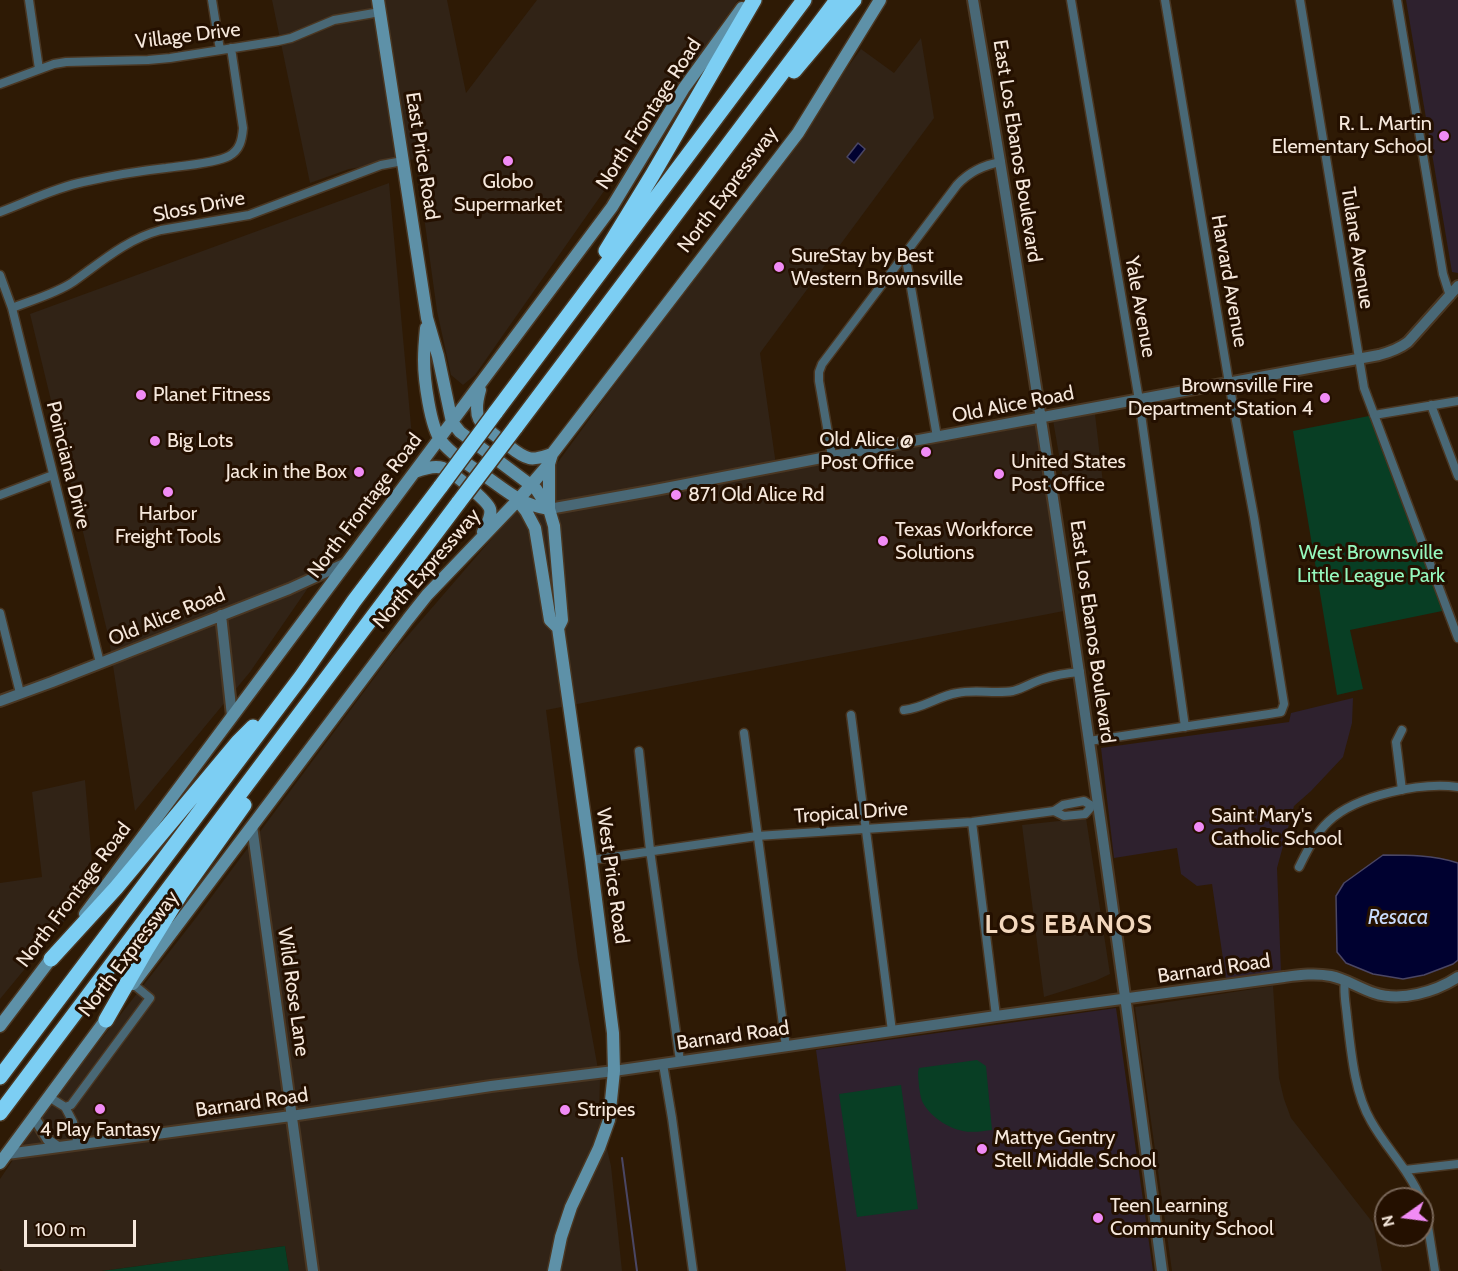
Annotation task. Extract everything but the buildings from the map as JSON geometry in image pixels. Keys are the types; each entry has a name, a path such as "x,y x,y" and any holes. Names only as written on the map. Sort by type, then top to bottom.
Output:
{"highway":[{"path":"558,330 653,174 754,0"},
{"name":"North Expressway","path":"0,1077 301,677 354,601 804,0"},
{"name":"North Expressway","path":"0,1113 837,0"},
{"path":"706,174 854,0"},
{"path":"51,959 116,888 238,742 301,677"},
{"path":"106,1020 180,895 284,749 313,698"}],"main road":[{"name":"North Frontage Road","path":"0,1026 612,207 684,88 748,0"},
{"name":"North Expressway","path":"3,1159 132,984 408,619 427,595 531,485 798,133 880,0"},
{"name":"East Price Road","path":"379,6 427,318 438,356 452,422"},
{"name":"East Price Road","path":"427,318 424,361 427,394 439,438 452,452 518,500"},
{"path":"482,380 476,403 477,415 481,424 521,455 532,459 551,459 549,509 518,500"},
{"path":"423,459 429,438 427,394"},
{"path":"452,422 460,432 531,485"},
{"path":"415,472 428,467 443,468 487,503 489,518 479,541"},
{"name":"West Price Road","path":"531,485 541,495 549,509 554,526 562,620 558,628 613,1033 614,1071 609,1120 561,1237 554,1271"},
{"path":"518,500 534,528 550,620 558,628"}],"street":[{"path":"29,0 39,69"},
{"path":"212,0 220,50"},
{"name":"East Los Ebanos Boulevard","path":"973,0 1042,418 1080,672 1095,806 1125,999 1162,1271"},
{"name":"Yale Avenue","path":"1071,0 1138,400 1185,727"},
{"name":"Harvard Avenue","path":"1165,0 1284,704 1281,712 1185,727"},
{"name":"Tulane Avenue","path":"1300,0 1364,387 1458,637"},
{"path":"1397,0 1443,274 1450,296"},
{"name":"Village Drive","path":"0,84 39,69 66,62 148,60 291,38 334,20 379,6"},
{"path":"0,212 81,182 230,156 236,151 242,139 243,128 231,48"},
{"name":"Sloss Drive","path":"12,308 61,289 123,246 148,234 249,215 381,165 403,161"},
{"path":"832,456 819,381 822,364 963,178 977,169 1001,162"},
{"path":"905,253 937,437"},
{"name":"Poinciana Drive","path":"0,275 12,308 100,663"},
{"name":"Old Alice Road","path":"549,509 1386,353 1408,342 1458,286"},
{"path":"1374,415 1458,401"},
{"path":"1431,405 1458,476"},
{"path":"0,495 53,475"},
{"name":"Old Alice Road","path":"0,701 290,589 346,563"},
{"path":"0,613 20,693"},
{"path":"221,615 232,716"},
{"path":"904,710 956,693 1012,691 1043,679 1080,672"},
{"path":"851,716 892,1031"},
{"path":"1089,741 1185,727"},
{"path":"1402,730 1396,742 1402,790"},
{"path":"744,733 786,1047"},
{"path":"639,751 650,850 680,1061"},
{"path":"1299,867 1316,836 1330,820 1359,802 1402,790 1430,786 1458,787"},
{"name":"Tropical Drive","path":"591,860 757,836 972,822 1054,811 1064,816 1085,814 1095,806"},
{"path":"972,822 996,1017"},
{"name":"Wild Rose Lane","path":"252,826 313,1271"},
{"name":"Barnard Road","path":"3,1159 78,1145 491,1086 614,1071 1309,974 1333,976 1377,994 1389,996 1432,990 1458,977"},
{"path":"1345,980 1348,1027 1360,1097 1372,1123 1416,1187"},
{"path":"64,1107 71,1105 150,998 132,984"},
{"path":"663,1064 693,1271"},
{"path":"49,1097 64,1107 73,1122 78,1145"},
{"path":"34,1117 48,1140 58,1148"},
{"path":"1405,1170 1458,1164"},
{"path":"1431,1247 1435,1271"}],"shaded area":[{"path":"272,0 447,0 466,93 537,0 738,0 475,375 463,385 451,375 437,311 416,159 349,169 310,183"},
{"name":"R. L. Martin Elementary School","path":"1406,0 1458,0 1458,273 1452,272"},
{"path":"921,38 934,118 760,353 777,472 1037,425 1064,611 546,710 578,959 600,1080 599,1115 611,1166 622,1271 289,1271 285,1246 102,1271 3,1271 0,1269 0,1179 50,1105 195,919 392,654 558,462 861,49 894,73"},
{"path":"389,183 412,437 250,672 135,811 109,639 30,314"},
{"path":"1095,414 1103,483 1065,490 1053,420"},
{"name":"Saint Mary's Catholic School","path":"1353,698 1352,723 1343,757 1294,806 1277,868 1281,972 1226,979 1212,884 1197,886 1181,874 1177,848 1114,858 1101,748 1289,722 1291,713"},
{"path":"85,780 94,885 0,999 0,883 42,877 32,792"},
{"path":"1086,818 1110,974 1044,997 1022,825"},
{"path":"1273,986 1279,1078 1291,1118 1373,1223 1374,1247 1378,1247 1382,1271 1172,1271 1135,1007"},
{"name":"Mattye Gentry Stell Middle School","path":"1116,1008 1153,1271 846,1271 816,1050"}],"green space":[{"name":"West Brownsville Little League Park","path":"1374,415 1447,610 1350,630 1363,689 1337,695 1293,431"},
{"path":"977,1060 986,1066 992,1130 963,1131 951,1127 929,1112 920,1095 918,1070 919,1068"},
{"path":"901,1085 918,1209 857,1217 839,1094"},
{"path":"285,1246 289,1271 102,1271"}],"water":[{"path":"858,143 865,149 854,163 847,157"},
{"name":"Resaca","path":"1383,855 1430,857 1458,863 1458,960 1453,964 1424,975 1403,979 1373,974 1346,963 1337,952 1336,896 1344,883"}],"waterway":[{"path":"622,1158 637,1271"}],"place":[{"name":"R. L. Martin Elementary School","path":"1444,136"},
{"name":"Globo Supermarket","path":"508,161"},
{"name":"SureStay by Best Western Brownsville","path":"779,267"},
{"name":"Planet Fitness","path":"141,395"},
{"name":"Brownsville Fire Department Station 4","path":"1325,398"},
{"name":"Big Lots","path":"155,441"},
{"name":"Old Alice @ Post Office","path":"926,452"},
{"name":"Jack in the Box","path":"359,472"},
{"name":"United States Post Office","path":"999,474"},
{"name":"Harbor Freight Tools","path":"168,492"},
{"name":"871 Old Alice Rd","path":"676,495"},
{"name":"Texas Workforce Solutions","path":"883,541"},
{"name":"Saint Mary's Catholic School","path":"1199,827"},
{"name":"4 Play Fantasy","path":"100,1109"},
{"name":"Stripes","path":"565,1110"},
{"name":"Mattye Gentry Stell Middle School","path":"982,1149"},
{"name":"Teen Learning Community School","path":"1098,1218"}],"district":[{"name":"LOS EBANOS","path":"1069,925"}]}
